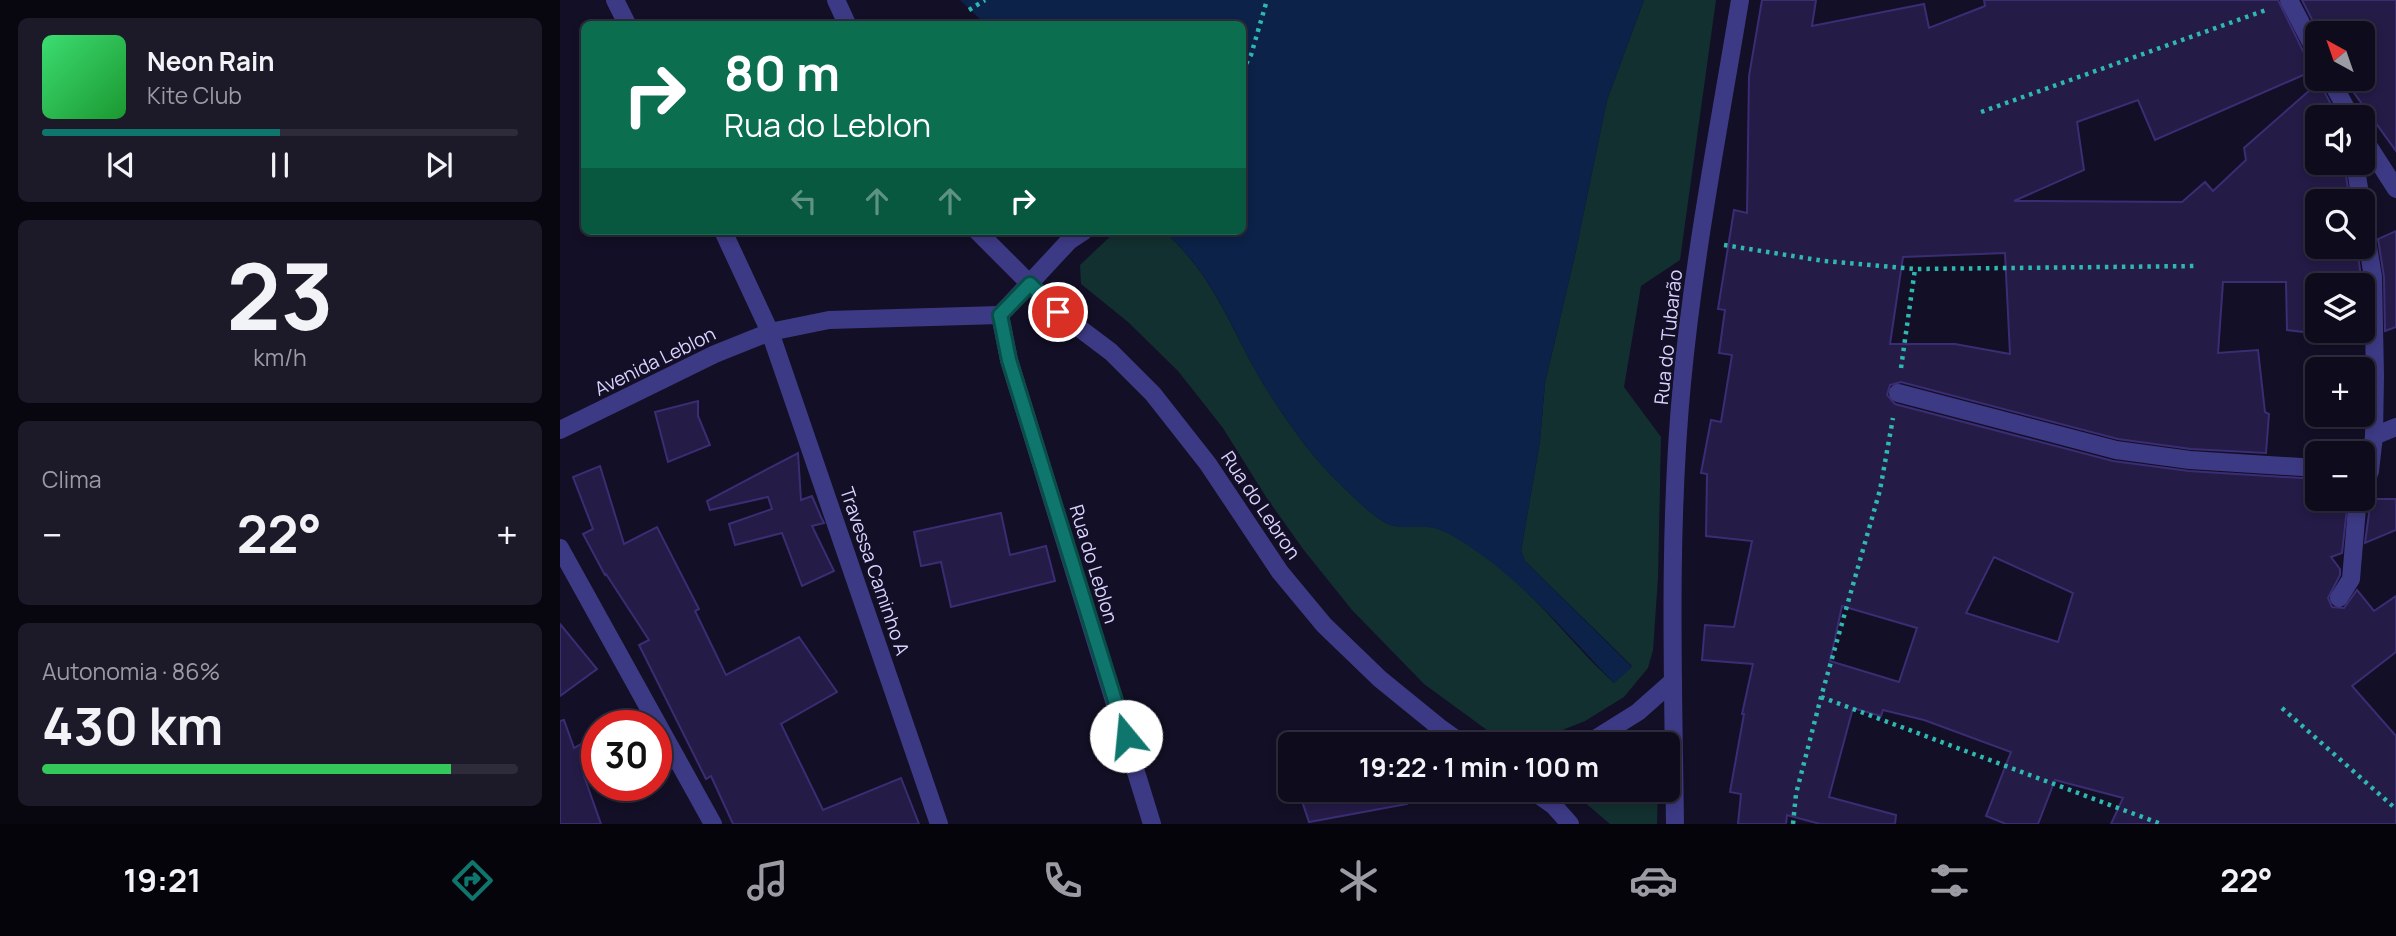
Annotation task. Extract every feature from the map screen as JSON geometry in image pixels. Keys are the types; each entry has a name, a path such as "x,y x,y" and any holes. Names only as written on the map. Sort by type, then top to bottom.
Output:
{"street":[{"path":"615,0 626,21"},
{"path":"836,0 846,21"},
{"name":"Rua do Tubarão","path":"1675,824 1674,548 1682,384 1700,240 1740,0"},
{"path":"2289,1 2305,31"},
{"path":"2375,156 2396,189"},
{"path":"725,235 770,332 829,320 1000,315 1069,241 1078,235"},
{"name":"Rua do Lebron","path":"981,235 1058,312 1111,352 1153,394 1208,464 1280,572 1324,625 1380,679 1445,732"},
{"path":"2371,259 2374,277 2373,441"},
{"name":"Rua do Leblon","path":"1000,315 1009,360 1152,824"},
{"name":"Avenida Leblon","path":"560,430 715,354 770,332"},
{"name":"Travessa Caminho A","path":"770,332 940,824"},
{"path":"1898,393 2116,450 2190,460 2305,467"},
{"path":"2374,436 2396,427"},
{"path":"2339,598 2351,579 2357,511"},
{"path":"560,548 713,824"},
{"path":"1606,732 1638,712 1674,681"},
{"path":"1548,802 1570,824"}],"path":[{"path":"969,10 985,0"},
{"path":"1246,64 1267,0"},
{"path":"1981,112 2289,1"},
{"path":"1700,240 1824,261 1915,269 2198,266"},
{"path":"1793,824 1796,794 1821,696 1881,490 1915,269"},
{"path":"1821,696 2161,824"},
{"path":"2282,708 2396,809"}],"green space":[{"path":"1644,0 1716,0 1680,260 1641,286 1624,387 1661,437 1658,578 1653,650 1648,668 1624,697 1585,721 1558,732 1490,732 1424,684 1352,610 1303,549 1266,497 1223,428 1178,371 1128,322 1081,284 1080,265 1112,235 1168,235 1201,272 1273,400 1297,435 1335,479 1382,521 1401,527 1425,525 1440,528 1481,554 1534,599 1614,683 1632,666 1525,561 1521,551 1540,441 1545,383 1607,100"},
{"path":"1584,802 1658,802 1657,824 1610,824"}],"water":[{"path":"960,0 1644,0 1607,100 1545,383 1540,441 1521,551 1525,561 1632,667 1614,683 1537,602 1473,549 1440,530 1388,524 1353,496 1310,451 1285,417 1252,365 1201,272 1168,235 1246,235 1246,21 982,21"}],"building":[{"path":"1762,0 1816,0 1812,26 1924,4 1929,28 1985,6 1984,0 2278,0 2305,55 2305,74 2155,140 2138,100 2077,122 2084,170 2014,201 2182,202 2205,182 2213,191 2246,160 2244,148 2309,91 2324,91 2331,105 2305,105 2305,175 2346,175 2348,189 2305,189 2305,259 2359,259 2360,273 2305,273 2305,332 2287,330 2286,282 2223,282 2218,353 2258,350 2265,412 2269,414 2266,453 2191,449 2118,439 1901,382 1890,385 1887,395 1895,404 2113,461 2189,471 2305,478 2305,511 2347,511 2342,553 2331,557 2340,569 2340,575 2328,598 2332,607 2344,608 2357,590 2374,611 2396,596 2396,652 2352,686 2396,736 2396,824 2111,824 2123,798 2055,780 2038,824 2006,824 1986,816 2011,752 1924,720 1883,710 1881,716 1853,708 1829,797 1896,815 1895,824 1820,824 1787,815 1786,824 1738,824 1741,794 1730,792 1753,664 1702,660 1705,625 1734,627 1752,541 1706,536 1707,474 1701,473 1711,420 1721,422 1732,355 1719,353 1725,310 1718,309 1734,210 1747,213 1749,76","holes":["2005,253 2010,354 1955,344 1890,344 1903,257","1994,557 2073,593 2058,642 1966,613","1842,606 1917,628 1899,682 1830,661"]},
{"path":"2302,0 2396,0 2396,151 2375,122 2375,105 2363,105 2353,91 2375,91 2375,21 2313,21"},
{"path":"2396,231 2396,327 2385,331 2384,277 2378,239"},
{"path":"698,401 698,416 710,445 668,462 655,412"},
{"path":"798,453 801,500 812,496 824,523 812,526 834,571 802,586 782,533 735,545 729,524 772,509 768,497 710,510 707,501"},
{"path":"600,466 624,544 657,527 699,609 695,611 726,675 799,637 837,692 781,724 823,810 901,778 919,824 733,824 711,776 706,779 639,645 649,640 605,575 583,534 593,529 573,477"},
{"path":"2375,499 2396,499 2396,530 2365,543 2369,511 2375,511"},
{"path":"1001,513 1010,555 1046,546 1055,581 951,607 941,562 921,566 914,532"},
{"path":"560,624 597,669 560,696"},
{"path":"564,720 574,748 581,744 581,801 593,801 601,824 560,824 560,721"},
{"path":"1302,802 1407,802 1407,804 1309,822"}],"route":[{"path":"1058,312 1030,284 1000,315 1009,360 1126,736"}]}
